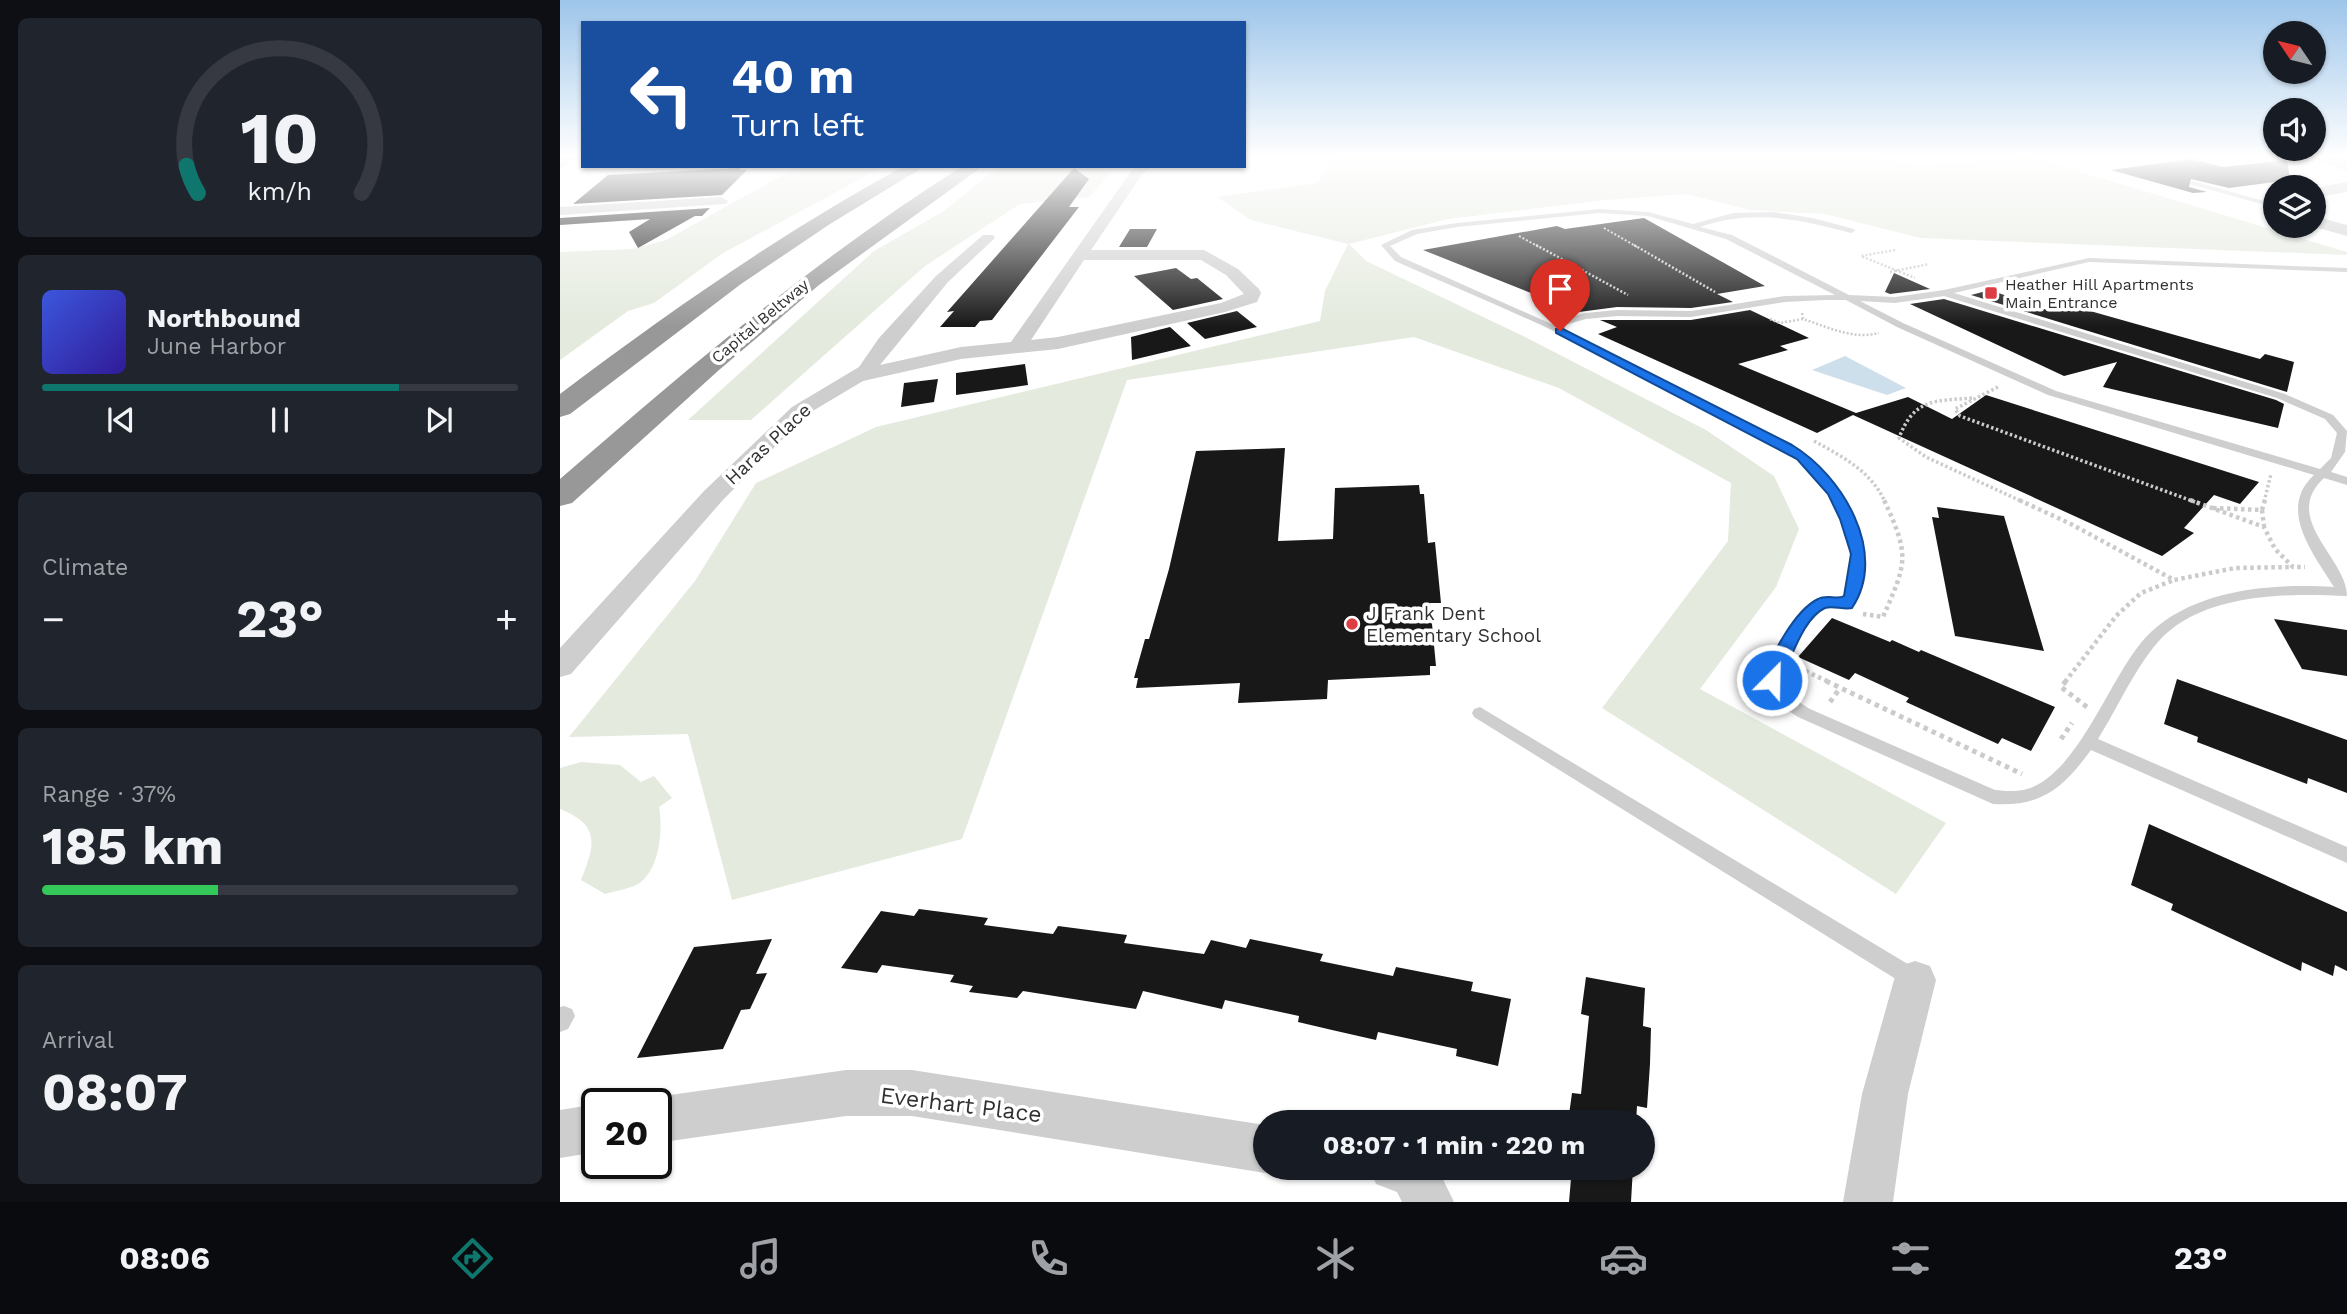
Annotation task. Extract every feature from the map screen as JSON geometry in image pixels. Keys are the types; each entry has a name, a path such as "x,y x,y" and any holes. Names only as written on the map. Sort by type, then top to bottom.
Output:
{"highway":[{"path":"560,408 749,267 834,213"},
{"name":"Capital Beltway","path":"560,496 821,269 900,213"}],"street":[{"path":"1016,348 1108,213"},
{"path":"2326,225 2347,231"},
{"name":"Haras Place","path":"560,667 713,496 799,411 818,397 859,376 942,279 988,238"},
{"path":"859,376 937,357 1058,344 1225,307 1251,298 1253,293 1232,272 1204,255 1078,255"},
{"path":"1868,1202 1885,1094 1915,980"},
{"name":"Everhart Place","path":"672,1118 846,1093 912,1093 1253,1147"},
{"path":"560,1134 581,1131"},
{"path":"1417,1180 1429,1202"}],"lane":[{"path":"1579,213 1430,229 1385,244 1398,259 1560,331 1802,457 1834,493 1847,519 1859,554 1852,596 1847,604 1825,601 1811,610 1778,659 1772,680 1782,699 1804,713 1993,797 2016,799 2039,793 2065,769 2087,741 2147,646 2161,630 2203,609 2250,595 2290,590 2346,592"},
{"path":"1643,213 1729,237 1900,325 2052,393 2347,481"},
{"path":"1695,226 1730,216 1758,214 1809,219 1851,231"},
{"path":"1560,331 1561,323 1585,316 1691,314 1766,301 1849,298 1895,300 1944,293 2089,260 2347,270"},
{"path":"1944,293 2315,409 2338,425 2343,433 2337,462 2305,491 2302,505 2314,543 2346,592"},
{"path":"1480,713 1915,980"},
{"path":"2087,741 2347,855"}],"path":[{"path":"1600,226 1718,293"},
{"path":"1509,230 1635,299"},
{"path":"1895,250 1861,256 1923,281"},
{"path":"1890,272 1929,264"},
{"path":"1798,306 1803,319"},
{"path":"1780,323 1803,319 1869,337 1884,332 1873,326"},
{"path":"1999,387 1972,398 1955,410 1961,416 2264,527"},
{"path":"1972,398 1921,405 1905,417 1899,438 1926,457 2071,524 2174,580 2235,568 2329,567"},
{"path":"2277,462 2271,473 2262,510 2264,527 2275,549 2293,567"},
{"path":"2209,508 2262,510"}],"shaded area":[{"path":"714,213 797,213 723,253 654,303 628,311 560,360 560,252 632,249 666,240"},
{"path":"940,213 1006,213 925,266 751,420 688,420 874,251"},
{"path":"1241,213 1497,213 1448,219 1349,244 1366,261 1521,335 1706,430 1774,476 1799,529 1776,587 1700,689 1946,823 1896,894 1602,708 1728,541 1731,483 1559,388 1414,337 1127,380 962,839 732,900 688,734 569,737 695,581 756,483 876,427 1320,321 1325,291 1348,244 1251,220"},
{"path":"1808,213 2218,213 2263,227 2263,238 2300,238 2347,252 2347,255 1921,238 1825,214"},
{"path":"581,762 620,765 641,782 654,776 672,798 659,807 660,838 655,860 645,878 634,886 605,894 581,880 589,856 591,837 583,822 560,809 560,768"}],"water":[{"path":"1845,356 1906,388 1887,395 1812,370"}],"building":[{"path":"634,213 705,213 638,248 629,232 650,219 560,225 560,218"},
{"path":"1034,213 1074,213 992,320 980,321 975,327 940,327 954,311 947,312"},
{"path":"1644,218 1765,286 1717,294 1733,302 1691,308 1617,307 1579,312 1423,250 1557,226 1565,229"},
{"path":"1130,229 1157,229 1147,247 1119,247"},
{"path":"1176,268 1191,279 1197,278 1223,299 1173,310 1134,276"},
{"path":"1894,273 1930,289 1890,294 1885,292"},
{"path":"1990,290 2047,310 2058,304 2076,307 2260,359 2265,354 2294,362 2287,392 1971,295"},
{"path":"1944,299 2276,400 2284,404 2278,428 2103,387 2117,362 2064,376 1910,304"},
{"path":"1750,310 1809,338 1780,346 1788,350 1738,364 1856,413 1908,397 1952,419 1986,395 2259,482 2240,504 2214,495 2184,528 2194,533 2162,556 1853,415 1817,433 1598,334 1617,327 1600,320 1691,320"},
{"path":"1237,311 1257,327 1205,339 1187,323"},
{"path":"1170,327 1191,346 1132,360 1131,337"},
{"path":"1025,364 1028,385 956,395 956,373"},
{"path":"938,379 934,402 901,407 904,383"},
{"path":"1285,448 1278,541 1333,539 1335,488 1419,485 1420,494 1424,494 1428,543 1435,542 1441,603 1430,603 1436,666 1430,666 1430,675 1328,680 1327,699 1238,703 1240,683 1136,688 1138,678 1134,678 1145,639 1149,639 1169,569 1196,451"},
{"path":"1937,507 2004,516 2044,651 1955,636 1932,517 1939,518"},
{"path":"1832,618 1890,642 1892,640 1919,652 1921,650 2055,707 2031,751 2002,738 1998,744 1906,702 1909,698 1855,673 1849,680 1798,657"},
{"path":"2274,619 2347,630 2347,676 2302,669"},
{"path":"2177,679 2347,740 2347,793 2308,778 2307,784 2197,742 2198,737 2164,724"},
{"path":"2149,824 2347,912 2347,971 2335,965 2333,976 2302,962 2301,971 2171,910 2173,904 2131,885"},
{"path":"919,909 988,918 984,925 1053,934 1058,926 1127,935 1124,943 1204,954 1211,940 1246,948 1250,939 1323,954 1320,961 1393,976 1396,967 1473,982 1471,991 1511,999 1498,1066 1456,1056 1457,1049 1378,1032 1376,1040 1298,1022 1299,1016 1225,1000 1222,1009 1143,991 1136,1009 1023,991 1017,998 969,992 973,986 950,982 954,975 882,965 877,973 841,968 881,911 914,916"},
{"path":"772,939 756,974 767,973 750,1009 741,1010 723,1049 637,1058 694,947"},
{"path":"1586,977 1645,988 1643,1026 1651,1028 1647,1108 1637,1106 1637,1110 1570,1110 1572,1093 1581,1094 1589,1016 1581,1014"},
{"path":"1571,1180 1632,1180 1631,1202 1569,1202"}],"place":[{"name":"Heather Hill Apartments Main Entrance","path":"1991,293"},
{"name":"J Frank Dent Elementary School","path":"1352,624"}],"route":[{"path":"1560,331 1569,338 1788,448 1802,457 1834,493 1847,519 1859,554 1852,596 1847,604 1825,601 1811,610 1778,659 1772,680"}]}
